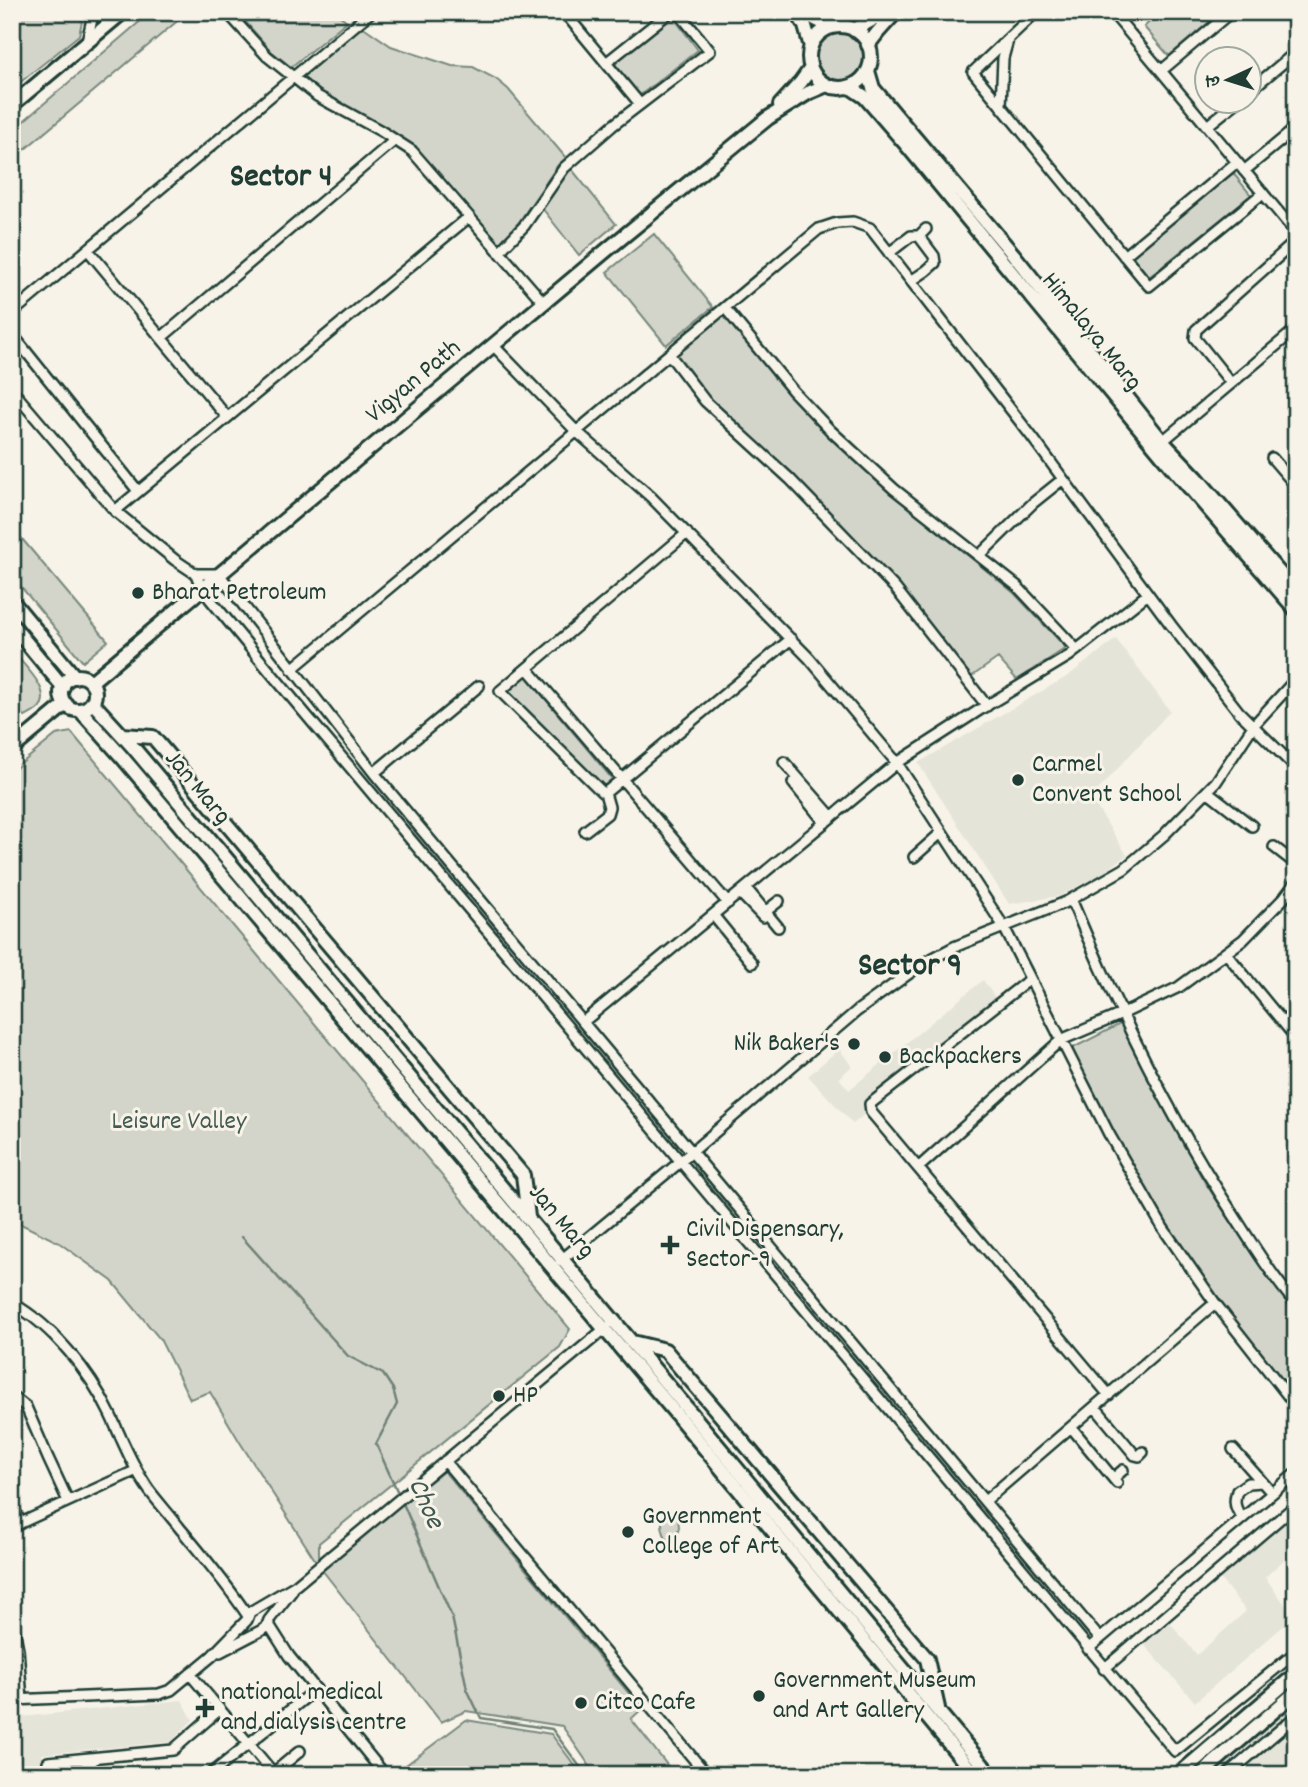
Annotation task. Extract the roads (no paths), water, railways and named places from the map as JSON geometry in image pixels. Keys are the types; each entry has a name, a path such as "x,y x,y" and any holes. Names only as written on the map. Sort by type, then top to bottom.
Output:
{"main road":[{"path":"12,105 123,12"},
{"path":"797,12 805,26 811,47"},
{"path":"808,12 831,27"},
{"path":"854,30 886,12"},
{"path":"869,46 896,12"},
{"path":"841,26 854,30 863,36 869,46 871,59 868,71 850,87 827,85 817,78 810,68 811,47 819,34 831,27 841,26"},
{"name":"Vigyan Path","path":"768,118 801,82 810,68"},
{"name":"Himalaya Marg","path":"868,71 873,88 1013,254 1159,444 1196,477 1296,592"},
{"name":"Vigyan Path","path":"91,682 768,118 808,93 827,85"},
{"name":"Himalaya Marg","path":"850,87 865,97 904,142 1296,610"},
{"path":"12,601 75,677"},
{"path":"12,625 63,687"},
{"path":"75,677 83,677 91,682 95,694 92,702 80,710 70,708 63,699 63,687 67,680 75,677"},
{"name":"Jan Marg","path":"92,702 528,1218 557,1263"},
{"path":"12,749 66,704"},
{"name":"Jan Marg","path":"80,710 557,1263 975,1775"},
{"path":"121,735 153,737 523,1175 528,1218"},
{"name":"Jan Marg","path":"609,1325 632,1342 991,1775"},
{"path":"632,1342 665,1350 927,1659 939,1712"},
{"path":"1178,1775 1296,1674"},
{"path":"1200,1775 1296,1692"}],"street":[{"path":"87,42 92,12"},
{"path":"227,12 267,56 317,96 412,151 544,303"},
{"path":"12,313 371,12"},
{"path":"564,12 640,104"},
{"path":"606,63 670,12"},
{"path":"499,252 524,226 564,168 612,126 710,51 678,12"},
{"path":"1036,12 973,72 1149,286 1263,193"},
{"path":"1112,12 1294,228"},
{"path":"1161,71 1231,12"},
{"path":"1001,106 1003,58 1008,38"},
{"path":"1262,80 1296,52"},
{"path":"1207,126 1220,116"},
{"path":"1244,171 1296,128"},
{"path":"161,338 395,140"},
{"path":"1124,256 1237,162"},
{"path":"115,510 469,216"},
{"path":"292,669 820,229 837,223 853,222 870,228 1239,712 1296,768"},
{"path":"889,253 911,236 919,236 926,229"},
{"path":"911,281 935,263 934,256 919,236"},
{"path":"1231,383 1195,338 1196,330 1296,241"},
{"path":"89,250 227,417"},
{"path":"725,308 793,391 830,430 894,489 1017,586 1077,650"},
{"path":"1159,444 1296,329"},
{"path":"12,334 138,491"},
{"path":"493,345 576,431 651,497 810,658 897,763 1003,927 1109,1134 1163,1228 1215,1303 1296,1406"},
{"path":"669,354 705,401 790,479 895,587 987,706"},
{"path":"12,390 16,402 115,510 196,574 202,588 266,667 1175,1751 1296,1652"},
{"path":"1272,458 1296,486"},
{"path":"979,556 1033,503 1063,479"},
{"path":"606,793 500,691 687,533"},
{"path":"196,574 219,575 374,773 1100,1639"},
{"path":"583,1022 897,763 1069,656 1148,594"},
{"path":"606,793 791,639"},
{"path":"527,668 728,903"},
{"path":"557,1263 681,1162 858,1011 922,964 943,952 1071,899 1124,869 1164,835 1216,782 1253,726 1296,679"},
{"path":"374,773 479,687"},
{"path":"784,762 828,820"},
{"path":"793,783 828,820"},
{"path":"1207,791 1252,826"},
{"path":"584,831 607,814 609,807 606,793"},
{"path":"914,857 942,832"},
{"path":"1274,847 1296,864"},
{"path":"918,1168 1061,1040 1180,987 1243,940 1284,898 1296,881"},
{"path":"743,890 765,912 776,928 743,890"},
{"path":"1071,899 1103,976 1153,1077 1204,1170 1296,1304"},
{"path":"765,912 779,901"},
{"path":"713,915 752,962"},
{"path":"1226,953 1296,1038"},
{"path":"1030,979 870,1104 871,1112 1108,1395"},
{"path":"12,1303 52,1333 81,1366 108,1410 149,1490 251,1613 250,1628 264,1626"},
{"path":"985,1501 1215,1303"},
{"path":"12,1618 17,1700 159,1694 172,1690 212,1656 251,1613 296,1585 609,1325"},
{"path":"12,1396 26,1407 68,1501"},
{"path":"1095,1407 1135,1455 1143,1451"},
{"path":"1071,1427 1116,1480 1123,1470"},
{"path":"1233,1449 1272,1493"},
{"path":"445,1461 707,1775"},
{"path":"12,1506 16,1525 137,1470"},
{"path":"1088,1649 1296,1473"},
{"path":"1243,1518 1237,1512 1235,1504 1237,1491 1248,1483 1262,1482"},
{"path":"1104,1669 1296,1505"},
{"path":"212,1656 264,1626 296,1585"},
{"path":"251,1613 265,1612 264,1626 385,1775"},
{"path":"190,1674 273,1774 300,1751"},
{"path":"210,1775 316,1689"},
{"path":"49,1775 48,1762 173,1750 220,1709"},
{"path":"1227,1775 1296,1716"},
{"path":"1193,1736 1204,1751"},
{"path":"77,1775 97,1758"}],"waterway":[{"name":"Choe","path":"242,1237 348,1356 383,1374 393,1389 397,1404 376,1444 399,1495"},
{"name":"Choe","path":"402,1501 452,1617 467,1689 481,1718 552,1729 586,1775"}],"place":[{"name":"Bharat Petroleum","path":"138,593"},
{"name":"Carmel Convent School","path":"1018,780"},
{"name":"Nik Baker's","path":"854,1044"},
{"name":"Backpackers","path":"885,1057"},
{"name":"Civil Dispensary, Sector-9","path":"670,1245"},
{"name":"HP","path":"499,1396"},
{"name":"Government College of Art","path":"628,1532"},
{"name":"Government Museum and Art Gallery","path":"759,1696"},
{"name":"Citco Cafe","path":"581,1703"},
{"name":"national medical and dialysis centre","path":"205,1708"}],"district":[{"name":"Sector 4","path":"281,178"},
{"name":"Sector 9","path":"910,967"}],"park label":[{"name":"Leisure Valley","path":"179,1122"}]}
